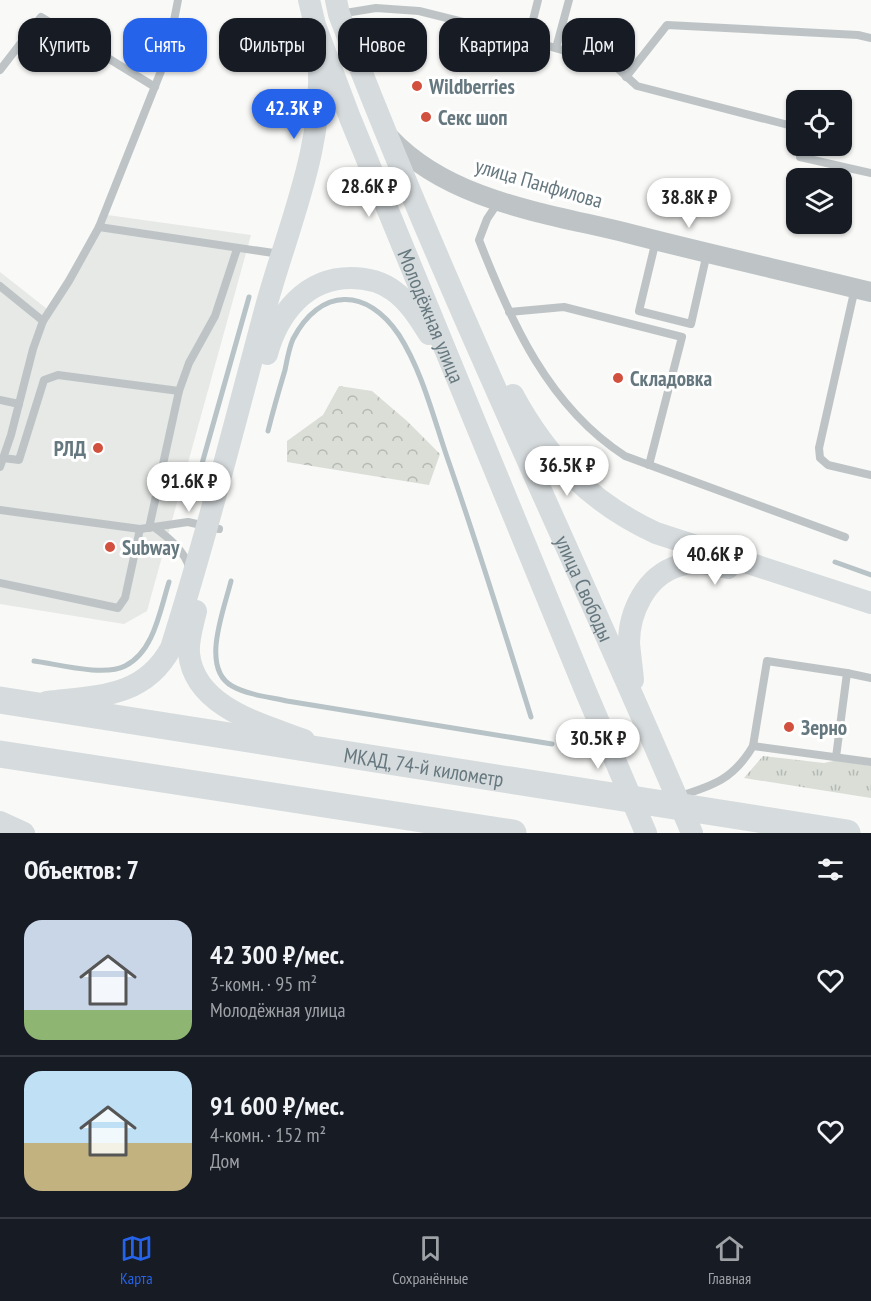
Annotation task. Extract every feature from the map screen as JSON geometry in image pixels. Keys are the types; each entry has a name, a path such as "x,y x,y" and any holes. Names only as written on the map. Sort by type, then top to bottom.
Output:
{"highway":[{"name":"МКАД, 74-й километр","path":"0,700 847,833"},
{"path":"0,753 513,833"}],"main road":[{"name":"Молодёжная улица","path":"309,0 313,18"},
{"name":"Молодёжная улица","path":"337,7 384,132 462,312"},
{"name":"Молодёжная улица","path":"326,54 465,396"},
{"path":"320,72 318,121 311,158 281,254 212,527 189,652 195,674 205,690 222,705 264,725 336,753"},
{"path":"27,704 108,695 136,686 164,662 171,648 192,577 212,527 270,343 281,319 293,302 308,289 326,281 359,278 379,283 395,291 416,312 465,396"},
{"path":"462,312 490,352 522,412 544,445 561,466 594,497 634,523 656,533 871,603"},
{"name":"улица Свободы","path":"462,312 635,699 692,833"},
{"name":"улица Свободы","path":"465,396 646,833"},
{"path":"635,699 629,642 633,614 643,594 658,576 678,565 704,563 736,570 871,617"},
{"path":"0,822 24,833"}],"street":[{"name":"улица Панфилова","path":"384,132 406,155 438,177 499,201 863,290"}],"lane":[{"path":"0,467 43,321 69,281 99,227 167,56 178,0"},
{"path":"534,18 538,0"},
{"path":"556,48 569,0"},
{"path":"337,7 419,11 445,18"},
{"path":"0,70 41,17 155,87"},
{"path":"626,77 667,25 858,35 871,38"},
{"path":"550,46 615,66 637,86 786,124"},
{"path":"800,156 871,173"},
{"path":"499,201 487,219 479,240 496,285 526,347 576,416 602,441 625,456 845,537"},
{"path":"99,227 281,254"},
{"path":"656,240 639,311 690,324 707,253"},
{"path":"0,583 118,608 125,598 147,528 179,391 189,363 215,316 237,249"},
{"path":"0,286 43,321"},
{"path":"863,290 819,448 820,458 828,465 871,475"},
{"path":"509,312 564,307 682,337 649,465"},
{"path":"3,458 19,460 44,380 58,375 179,391"},
{"path":"0,400 19,404"},
{"path":"0,510 147,528 188,522 212,527"},
{"path":"147,528 172,540 188,563 192,577"},
{"path":"656,803 703,789 729,776 746,758 753,746 767,661 871,678"},
{"path":"836,757 847,673"},
{"path":"753,746 812,756 871,762"}],"shaded area":[{"path":"100,214 251,235 147,611 124,624 0,604 0,272 47,309 96,227"}],"green space":[{"path":"339,386 372,391 440,454 429,485 287,462 287,441 323,415"},
{"path":"763,756 824,763 838,760 871,766 871,798 744,778"}],"waterway":[{"path":"194,492 249,297"},
{"path":"268,431 293,339 304,322 316,310 330,302 359,301 373,308 386,319 407,349 426,394 480,554 531,717"},
{"path":"835,562 871,575"},
{"path":"231,581 220,622 216,653 217,666 222,678 232,686 252,694 287,701 552,744"},
{"path":"34,661 93,670 116,669 125,666 135,660 149,641 169,582"}],"place":[{"name":"Wildberries","path":"417,86"},
{"name":"Секс шоп","path":"426,117"},
{"name":"Складовка","path":"618,378"},
{"name":"РЛД","path":"98,448"},
{"name":"Subway","path":"110,547"},
{"name":"Зерно","path":"789,727"}]}
